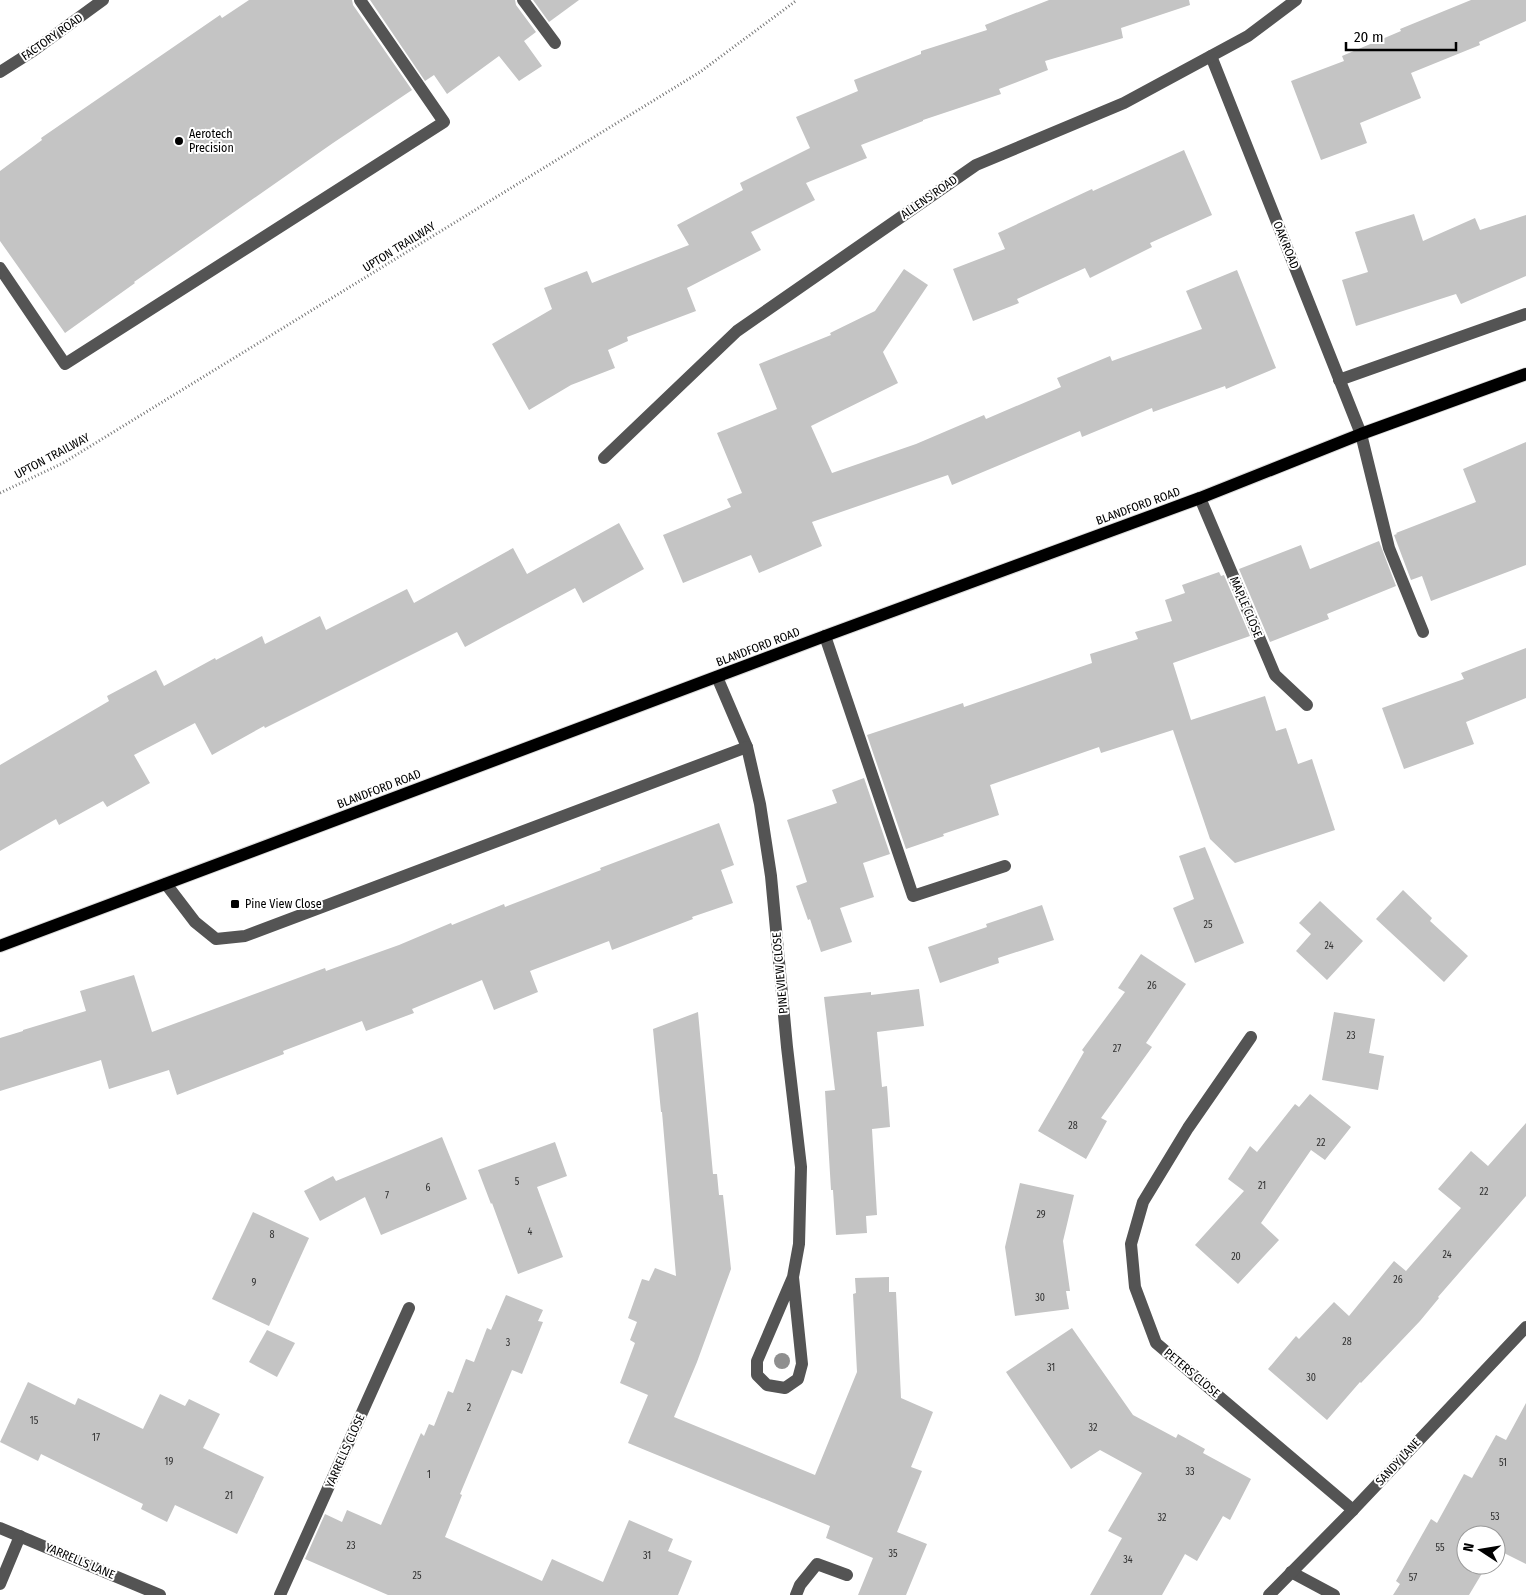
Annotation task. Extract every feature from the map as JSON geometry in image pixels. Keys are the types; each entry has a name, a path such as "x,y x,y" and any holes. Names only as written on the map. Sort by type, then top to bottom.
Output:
{"main road":[{"name":"BLANDFORD ROAD","path":"0,946 825,636 1200,498 1361,434 1526,374"}],"street":[{"name":"FACTORY ROAD","path":"0,72 33,52 103,0"},
{"path":"0,268 65,364 444,122 360,0"},
{"path":"523,0 555,43"},
{"name":"ALLENS ROAD","path":"604,458 737,331 976,165 1124,104 1248,36 1296,0"},
{"name":"OAK ROAD","path":"1211,56 1361,434 1389,548 1423,632"},
{"path":"1339,380 1526,314"},
{"name":"MAPLE CLOSE","path":"1200,498 1275,675 1307,705"},
{"path":"825,636 913,896 1005,866"},
{"name":"PINE VIEW CLOSE","path":"717,677 747,747 760,804 772,876 787,1047 801,1167 799,1244 793,1277 757,1361 757,1375 767,1385 785,1388 798,1379 802,1364 793,1277"},
{"path":"166,884 195,922 216,939 245,936 747,747"},
{"name":"PETERS CLOSE","path":"1251,1037 1188,1128 1143,1202 1131,1244 1134,1287 1156,1343 1352,1510"},
{"name":"YARRELLS CLOSE","path":"280,1595 409,1308"},
{"name":"SANDY LANE","path":"1269,1595 1526,1327"},
{"name":"YARRELLS LANE","path":"0,1528 160,1595"},
{"path":"0,1584 20,1536"},
{"path":"796,1595 800,1586 817,1564 846,1575"},
{"path":"1291,1572 1334,1595"}],"path":[{"name":"UPTON TRAILWAY","path":"0,493 63,463 692,78 797,0"}],"building":[{"name":"Aerotech Precision","path":"249,0 352,0 353,5 412,90 134,282 65,333 0,241 0,171 42,140 41,138 220,15 222,18"},
{"path":"370,0 515,0 516,5 536,32 524,41 542,66 519,81 499,56 447,94 434,75 425,81"},
{"path":"533,0 579,0 549,22"},
{"path":"1049,0 1189,0 1190,5 1121,28 1123,38 1045,61 1048,70 999,89 1001,94 923,120 861,145 867,158 806,183 815,200 751,232 761,250 687,288 696,311 627,337 628,341 608,350 615,368 571,385 529,410 492,344 552,309 544,288 587,271 592,283 689,245 677,225 743,190 740,183 810,148 796,117 858,91 854,80 921,54 921,51 987,30 985,25"},
{"path":"1471,0 1526,0 1526,21 1479,42 1480,45 1411,73 1421,98 1360,123 1367,143 1321,160 1291,81 1344,61 1342,56 1401,31 1400,29"},
{"path":"1184,150 1212,215 1150,243 1152,247 1090,278 1085,268 1017,299 1019,303 973,321 953,269 1005,249 998,233 1092,189 1093,191"},
{"path":"1414,214 1423,241 1475,218 1480,230 1526,215 1526,276 1461,304 1456,294 1356,326 1342,280 1368,272 1355,232"},
{"path":"904,269 928,285 883,352 898,383 811,426 832,473 916,444 984,415 986,419 1061,387 1057,378 1110,356 1112,361 1202,329 1186,291 1237,270 1276,368 1226,389 1225,386 1153,412 1152,408 1082,437 1080,431 952,485 948,475 812,522 822,546 759,573 751,555 683,583 663,535 731,507 727,499 742,493 717,433 777,409 759,364 831,335 830,333 875,311"},
{"path":"1526,442 1526,565 1431,601 1422,576 1411,580 1394,535 1476,502 1463,469"},
{"path":"619,523 644,569 583,603 575,588 465,647 457,632 265,728 264,726 212,755 195,723 134,755 150,783 107,807 103,801 59,825 56,819 0,851 0,765 109,701 107,696 156,670 164,686 215,658 216,660 262,636 265,644 320,616 326,630 407,589 414,603 513,548 527,574"},
{"path":"1379,541 1396,586 1327,614 1329,619 1270,642 1239,569 1301,545 1310,569"},
{"path":"1219,572 1221,576 1224,575 1250,636 1173,663 1191,720 1265,696 1276,731 1286,728 1298,764 1312,759 1335,830 1235,863 1210,839 1173,730 1101,753 1099,747 990,785 999,815 906,849 867,735 963,703 964,707 1092,663 1090,654 1138,639 1135,632 1172,621 1165,600 1185,593 1182,585"},
{"path":"1526,648 1526,698 1466,722 1474,744 1404,769 1382,708 1464,679 1461,673"},
{"path":"864,778 890,854 863,863 874,897 840,908 852,942 821,952 796,886 807,882 787,820 837,803 832,790"},
{"path":"719,823 734,865 721,870 733,903 692,917 693,919 612,950 609,941 530,971 538,992 494,1010 482,980 412,1009 414,1013 366,1031 362,1021 283,1051 284,1054 177,1095 169,1070 109,1089 101,1060 0,1091 0,1038 86,1011 80,991 134,975 152,1032 325,968 326,971 399,945 451,923 452,925 504,904 505,907 601,870 600,868"},
{"path":"1205,847 1244,943 1195,963 1173,908 1194,899 1179,856"},
{"path":"1403,890 1432,918 1430,921 1468,956 1444,982 1376,919"},
{"path":"1320,901 1363,941 1327,980 1296,951 1311,934 1299,923"},
{"path":"1042,905 1054,940 998,958 999,963 940,983 928,947 987,927 986,924"},
{"path":"1141,954 1186,984 1146,1043 1152,1047 1101,1118 1107,1121 1086,1159 1038,1131 1084,1052 1082,1050 1125,992 1118,988"},
{"path":"919,989 924,1026 877,1032 882,1087 887,1086 890,1127 872,1129 877,1215 866,1216 867,1233 836,1235 833,1190 831,1190 825,1091 835,1090 824,997 871,992 871,995"},
{"path":"698,1012 713,1174 717,1174 719,1195 723,1195 731,1269 697,1362 674,1417 815,1475 857,1372 853,1294 856,1293 855,1278 889,1277 889,1292 896,1292 901,1398 933,1412 911,1467 922,1471 897,1532 927,1544 906,1595 858,1595 873,1558 826,1538 830,1526 628,1443 648,1395 620,1383 635,1343 630,1340 637,1322 628,1318 642,1279 649,1281 655,1268 676,1276 653,1029"},
{"path":"1334,1012 1375,1019 1369,1053 1384,1056 1378,1090 1322,1080"},
{"path":"1310,1094 1351,1127 1325,1160 1311,1150 1261,1223 1279,1240 1238,1284 1195,1245 1244,1191 1228,1179 1250,1146 1257,1152 1295,1104 1299,1107"},
{"path":"1526,1123 1526,1196 1438,1297 1420,1321 1360,1382 1327,1420 1268,1369 1296,1336 1299,1339 1334,1302 1349,1316 1394,1261 1406,1271 1461,1208 1438,1189 1471,1151 1488,1166"},
{"path":"442,1137 467,1199 381,1235 365,1197 320,1221 304,1191 333,1176 336,1181"},
{"path":"555,1142 567,1176 537,1187 563,1257 518,1274 478,1170"},
{"path":"1020,1183 1074,1195 1063,1241 1070,1291 1066,1291 1069,1309 1015,1316 1005,1247"},
{"path":"253,1212 309,1238 269,1326 212,1299"},
{"path":"506,1295 543,1310 538,1321 543,1322 522,1374 512,1370 460,1494 462,1495 445,1537 542,1581 552,1559 603,1582 629,1520 673,1539 668,1551 692,1561 678,1595 388,1595 305,1559 325,1514 342,1522 347,1510 381,1525 421,1433 424,1436 429,1424 434,1426 448,1391 453,1393 466,1359 474,1362 487,1328 491,1330"},
{"path":"1072,1328 1133,1415 1176,1438 1178,1434 1205,1449 1203,1453 1251,1479 1230,1520 1223,1516 1197,1561 1185,1554 1162,1595 1090,1595 1122,1538 1108,1531 1142,1473 1100,1450 1071,1469 1006,1372"},
{"path":"267,1330 295,1343 277,1377 249,1362"},
{"path":"28,1382 75,1405 78,1398 143,1429 160,1394 185,1406 189,1399 220,1414 203,1448 264,1477 237,1534 175,1505 167,1522 141,1509 143,1504 41,1454 38,1461 0,1442"},
{"path":"1526,1403 1526,1564 1506,1554 1506,1525 1456,1525 1456,1575 1481,1575 1469,1595 1393,1595 1400,1584 1396,1581 1431,1519 1437,1523 1464,1474 1472,1478 1496,1435 1506,1440"}],"place":[{"name":"Aerotech Precision","path":"179,141"},
{"name":"Pine View Close","path":"235,904"}]}
